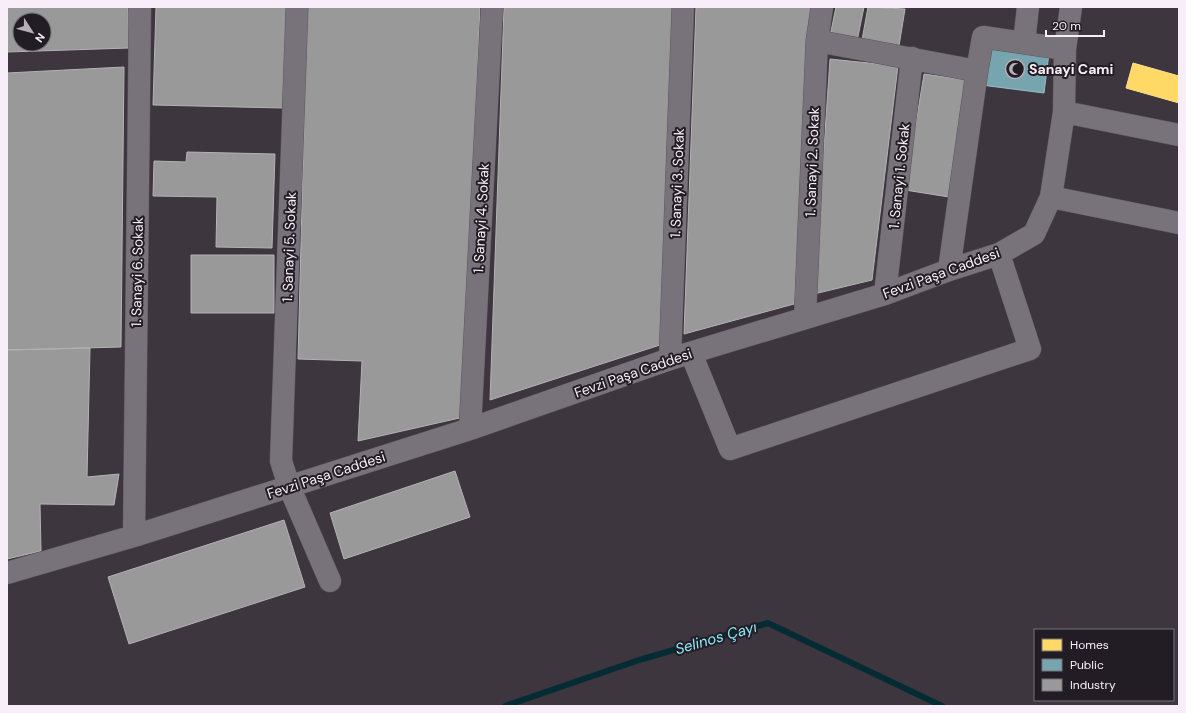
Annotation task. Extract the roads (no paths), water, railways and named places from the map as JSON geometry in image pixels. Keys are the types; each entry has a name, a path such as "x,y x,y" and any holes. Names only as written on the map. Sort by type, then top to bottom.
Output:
{"street":[{"name":"1. Sanayi 6. Sokak","path":"134,536 140,7"},
{"name":"1. Sanayi 5. Sokak","path":"298,7 281,461 289,486 330,581"},
{"name":"1. Sanayi 4. Sokak","path":"470,429 492,7"},
{"name":"1. Sanayi 3. Sokak","path":"670,359 683,7"},
{"name":"1. Sanayi 2. Sokak","path":"806,318 817,41 822,7"},
{"path":"1024,43 1028,7"},
{"name":"Fevzi Paşa Caddesi","path":"7,573 134,536 470,429 670,359 886,294 949,270 999,254 1034,234 1051,197 1064,112 1065,49 1071,7"},
{"path":"949,270 983,37 1065,49"},
{"path":"817,41 977,71"},
{"name":"1. Sanayi 1. Sokak","path":"886,294 912,58"},
{"path":"1064,112 1179,136"},
{"path":"1051,197 1179,223"},
{"path":"691,353 730,449 1030,349 999,254"}],"waterway":[{"name":"Selinos Çayı","path":"505,706 639,660 768,623 942,706"}],"place":[{"name":"Sanayi Cami","path":"1015,69"}]}
